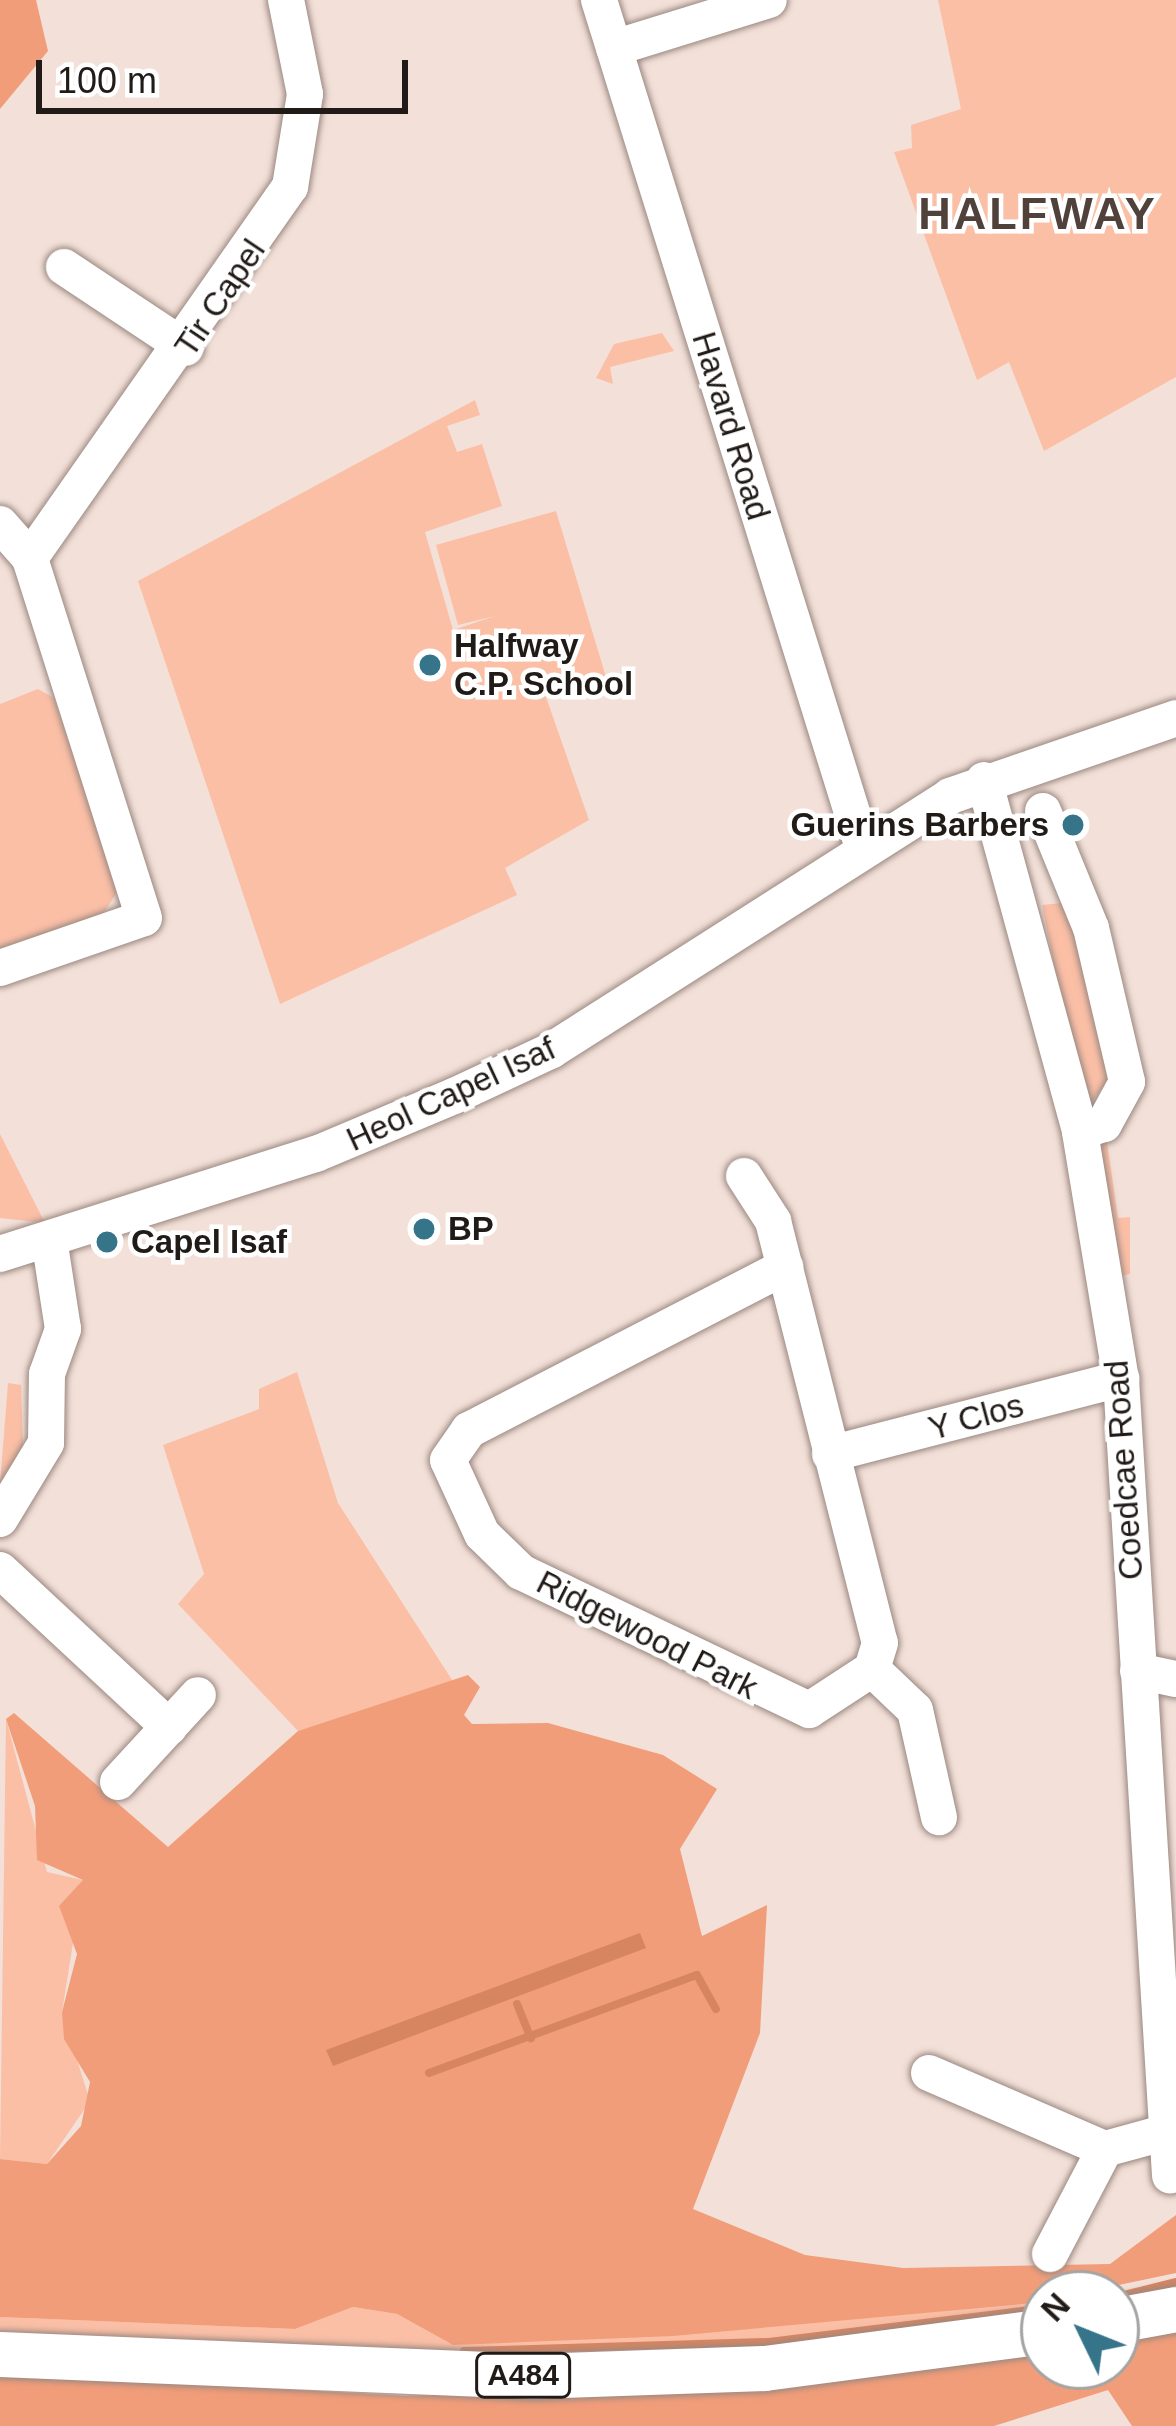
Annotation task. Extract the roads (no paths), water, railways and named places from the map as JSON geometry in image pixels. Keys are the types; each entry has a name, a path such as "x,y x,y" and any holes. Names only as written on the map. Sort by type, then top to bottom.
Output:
{"main road":[{"path":"1140,2316 1176,2309"},
{"name":"A484","path":"0,2354 534,2376 764,2368 1020,2334"}],"street":[{"name":"Tir Capel","path":"30,558 261,239 302,148 305,94 286,0"},
{"name":"Havard Road","path":"599,0 864,851"},
{"path":"614,48 769,0"},
{"path":"64,267 186,348"},
{"path":"0,524 30,558 144,918 0,968"},
{"name":"Heol Capel Isaf","path":"0,1254 347,1143 552,1050 984,780 1176,718"},
{"name":"Coedcae Road","path":"984,780 1079,1132 1121,1379 1170,2175"},
{"path":"1043,812 1127,1082 1104,1124 1079,1132"},
{"path":"744,1176 785,1268 872,1602 872,1670 915,1710 923,1801"},
{"path":"0,1519 46,1442 47,1374 63,1329 50,1239"},
{"name":"Ridgewood Park","path":"785,1268 469,1430 448,1460 452,1479 521,1572 785,1704 809,1710 872,1670"},
{"name":"Y Clos","path":"830,1454 1121,1379"},
{"path":"0,1570 169,1727"},
{"path":"1138,1672 1176,1679"},
{"path":"118,1782 198,1696"},
{"path":"929,2073 1105,2150 1167,2132"},
{"path":"1051,2254 1105,2150"}],"waterway":[{"path":"429,2073 697,1975 716,2009"},
{"path":"517,2004 531,2038"},
{"path":"1140,2291 1176,2282"},
{"path":"464,2351 769,2342 1020,2311"}],"place":[{"name":"Halfway C.P. School","path":"430,665"},
{"name":"Guerins Barbers","path":"1073,825"},
{"name":"BP","path":"424,1229"},
{"name":"Capel Isaf","path":"107,1242"}],"district":[{"name":"HALFWAY","path":"1038,214"}]}
